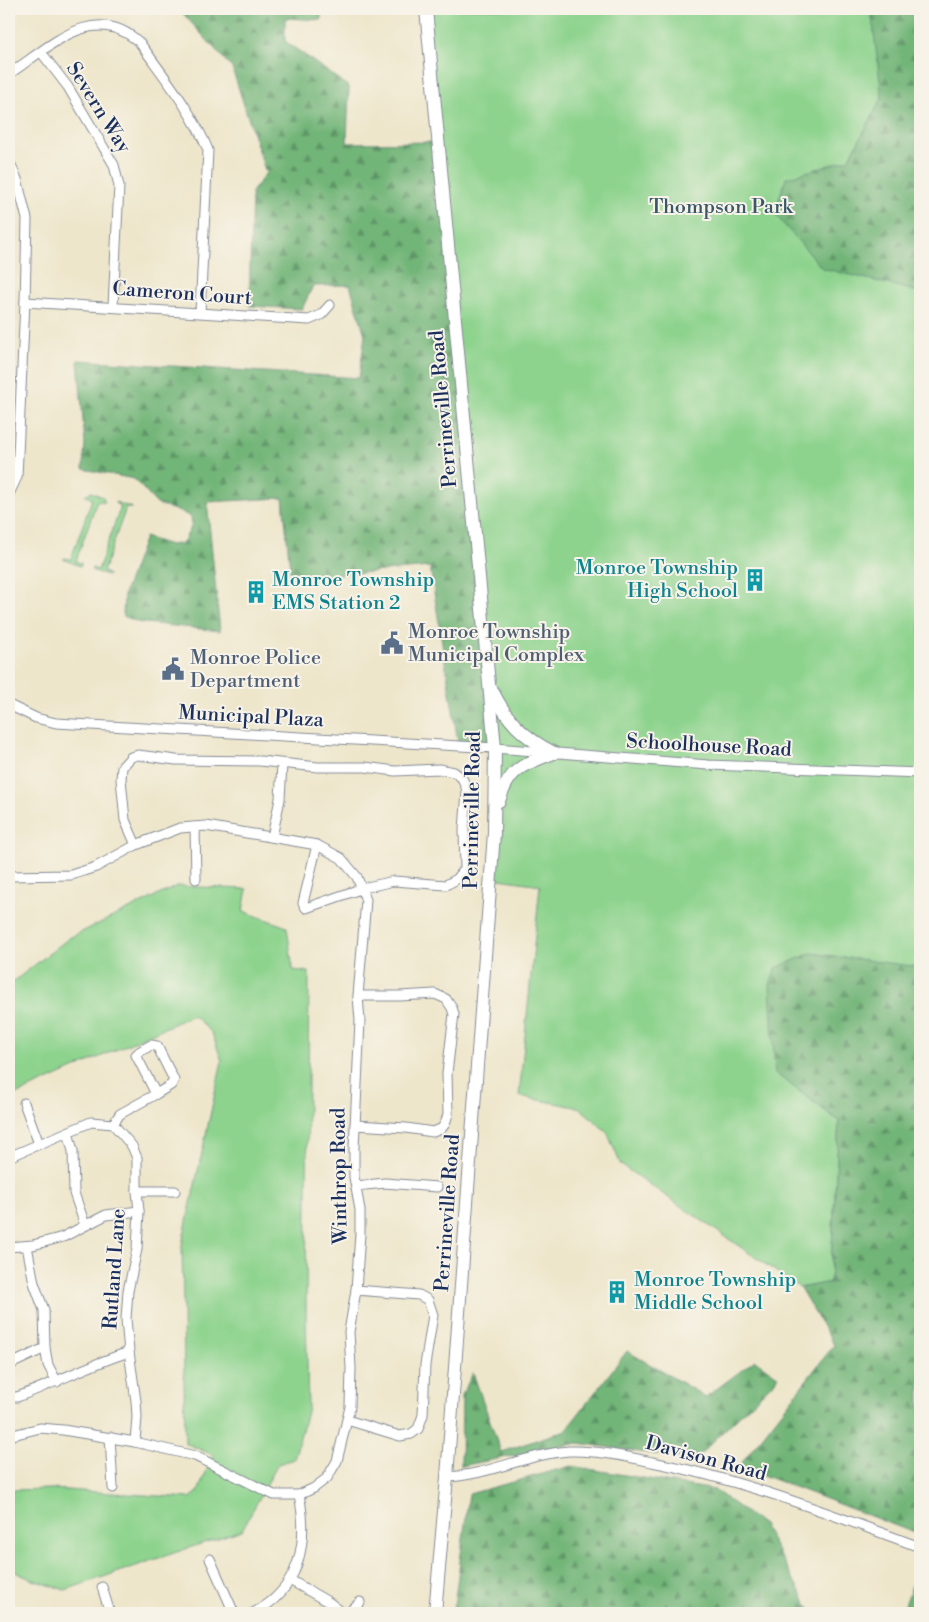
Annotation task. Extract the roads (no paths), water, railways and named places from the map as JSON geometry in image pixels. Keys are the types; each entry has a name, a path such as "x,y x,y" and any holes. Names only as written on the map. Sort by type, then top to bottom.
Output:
{"street":[{"name":"Perrineville Road","path":"426,9 495,748 495,810 483,1000 435,1613"},
{"path":"9,74 73,31 99,25 117,28 132,35 140,43 184,106 202,135 208,150 200,312"},
{"name":"Severn Way","path":"41,52 68,87 114,165 119,186 113,306"},
{"path":"9,160 17,179 27,219 25,302 16,477 9,494"},
{"name":"Cameron Court","path":"25,302 113,306 309,320 321,315 330,305"},
{"path":"489,683 498,703 514,725 525,736 554,752"},
{"name":"Municipal Plaza","path":"9,705 34,717 56,723 495,748"},
{"name":"Schoolhouse Road","path":"495,748 708,765 920,773"},
{"path":"495,810 503,789 512,774 524,764 554,752"},
{"path":"136,845 125,820 121,779 122,767 131,757 138,755 176,760 260,761 318,767 366,767 395,771 439,769 454,772 462,778 466,787 464,869 457,879 446,885 394,881 362,888 306,908 303,906 317,845"},
{"path":"272,838 280,799 282,764"},
{"name":"Winthrop Road","path":"9,876 70,874 96,867 136,845 180,828 206,826 317,845 330,850 341,858 357,877 366,900 358,996 360,1030 354,1177 360,1210 356,1290 349,1332 351,1368 350,1407 337,1461 327,1478 314,1488 298,1495 274,1495 195,1456 135,1442 40,1428 9,1436"},
{"path":"195,827 196,878"},
{"path":"355,1125 406,1128 433,1132 441,1129 445,1124 448,1114 447,1074 454,1014 446,999 434,994 358,996"},
{"path":"9,1157 91,1122 113,1124 120,1114 156,1094 171,1085 174,1080 157,1046 151,1045 136,1055 156,1094"},
{"path":"24,1102 39,1144"},
{"name":"Rutland Lane","path":"113,1124 132,1146 137,1158 139,1211 137,1249 128,1291 126,1319 136,1401 135,1442"},
{"name":"Rutland Lane","path":"68,1132 73,1151 74,1194 85,1226"},
{"path":"356,1186 385,1183 437,1187"},
{"path":"137,1191 175,1191"},
{"path":"9,1248 27,1246 64,1237 98,1218 114,1212 139,1211"},
{"path":"27,1246 34,1283 44,1310 45,1348 48,1365 57,1382"},
{"path":"348,1420 400,1436 411,1434 418,1429 423,1415 425,1364 433,1316 428,1300 419,1295 356,1290"},
{"path":"9,1365 45,1348"},
{"name":"Rutland Lane","path":"9,1394 13,1398 17,1397 57,1382 105,1359 129,1352"},
{"path":"110,1437 113,1488"},
{"name":"Davison Road","path":"447,1477 461,1477 544,1455 570,1451 620,1455 695,1470 817,1510 920,1547"},
{"path":"254,1613 273,1600 290,1580 298,1559 303,1538 303,1516 298,1495"},
{"path":"210,1559 234,1613"},
{"path":"290,1580 330,1602 343,1613"},
{"path":"102,1587 110,1613"},
{"path":"348,1613 360,1602"}],"place":[{"name":"Monroe Township High School","path":"755,580"},
{"name":"Monroe Township EMS Station 2","path":"256,592"},
{"name":"Monroe Township Municipal Complex","path":"392,643"},
{"name":"Monroe Police Department","path":"173,669"},
{"name":"Monroe Township Middle School","path":"617,1292"}],"park label":[{"name":"Thompson Park","path":"721,207"}]}
